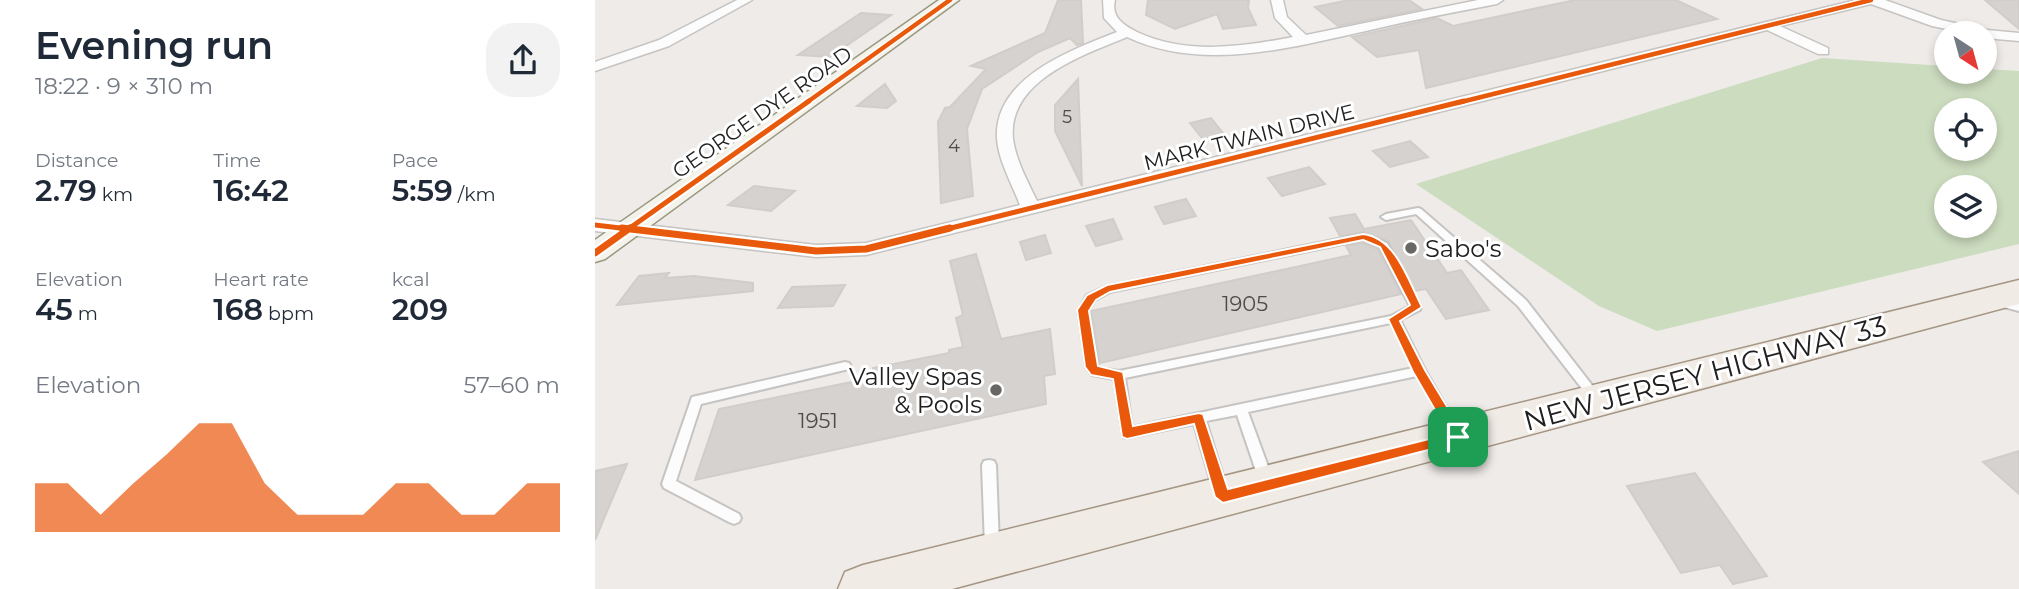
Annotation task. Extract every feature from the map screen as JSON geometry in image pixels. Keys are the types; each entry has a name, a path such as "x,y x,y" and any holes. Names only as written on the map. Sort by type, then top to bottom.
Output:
{"main road":[{"name":"NEW JERSEY HIGHWAY 33","path":"863,589 2009,299"}],"street":[{"path":"595,67 664,43 746,0"},
{"name":"GEORGE DYE ROAD","path":"595,253 950,0"},
{"path":"1109,0 1107,10 1111,20 1127,33 1170,47 1216,50 1265,46 1497,0"},
{"path":"1277,0 1281,18 1302,39"},
{"path":"1872,0 1934,22"},
{"name":"MARK TWAIN DRIVE","path":"595,225 839,252 866,249 1872,0"},
{"path":"1769,26 1823,51"},
{"path":"1031,209 1005,138 1009,110 1020,94 1044,72 1084,50 1127,33"},
{"path":"1997,35 2019,37"}],"lane":[{"path":"1386,217 1419,211 1522,303 1598,401"},
{"path":"1371,238 1384,245 1416,307 1394,319 1119,375 1096,372 1092,367 1083,310 1091,298 1107,289 1350,239 1371,238"},
{"path":"1394,319 1420,372 1458,437"},
{"path":"734,518 669,484 696,400 845,366"},
{"path":"1119,375 1127,433 1420,372"},
{"path":"1241,409 1268,485"},
{"path":"1199,418 1223,497"},
{"path":"989,465 992,556"}],"green space":[{"path":"1822,58 1934,65 1934,84 1997,84 1997,70 2019,71 2019,244 1657,331 1599,306 1416,184"}],"building":[{"path":"1058,0 1081,0 1083,43 1077,45 1070,38 1038,52 982,89 967,129 973,196 941,203 938,122 945,108 950,107 986,69 971,66 1045,33"},
{"path":"1148,0 1249,0 1248,8 1256,25 1223,29 1217,14 1175,29 1146,15"},
{"path":"1349,0 1409,0 1422,9 1338,26 1315,7"},
{"path":"1575,0 1676,0 1717,19 1426,88 1419,50 1377,57 1352,37 1437,18 1453,26"},
{"path":"1985,0 2019,0 2019,29"},
{"path":"861,13 891,15 830,57 798,55"},
{"path":"1078,79 1082,186 1055,131 1055,105"},
{"path":"885,84 896,101 887,108 857,106"},
{"path":"1211,118 1226,137 1205,142 1190,123"},
{"path":"1410,141 1428,157 1390,167 1373,151"},
{"path":"1309,167 1325,184 1282,196 1268,178"},
{"path":"754,186 795,191 771,211 728,205"},
{"path":"1186,199 1196,216 1164,224 1155,207"},
{"name":"Sabo's","path":"1355,214 1364,229 1411,220 1447,273 1461,270 1489,310 1446,319 1426,289 1415,291 1388,241 1364,232 1340,236 1330,218"},
{"path":"1113,219 1122,239 1096,246 1086,226"},
{"path":"1045,235 1051,253 1026,260 1020,242"},
{"path":"1362,243 1378,249 1401,294 1100,363 1091,311 1351,255 1346,246"},
{"path":"976,254 1001,339 1050,329 1055,374 1044,376 1046,404 695,480 719,409 871,378 873,368 949,353 949,350 963,347 956,318 963,315 950,261"},
{"path":"669,273 665,278 694,276 753,283 753,291 617,305 639,276"},
{"path":"845,285 833,306 778,308 792,287"},
{"path":"2019,451 2019,494 1983,462"},
{"path":"627,464 595,540 595,471"},
{"path":"1695,473 1767,576 1733,584 1720,565 1681,573 1627,486"}],"cycle path":[{"path":"595,253 950,0"},
{"path":"595,225 816,251 866,249 1871,0"}],"place":[{"name":"Sabo's","path":"1411,248"},
{"name":"Valley Spas & Pools","path":"996,390"}],"route":[{"path":"1363,237 1378,240 1384,245 1416,307 1394,319 1420,372 1458,437 1223,497 1199,418 1127,433 1119,375 1096,372 1092,367 1083,310 1091,298 1107,289 1363,237"}]}
